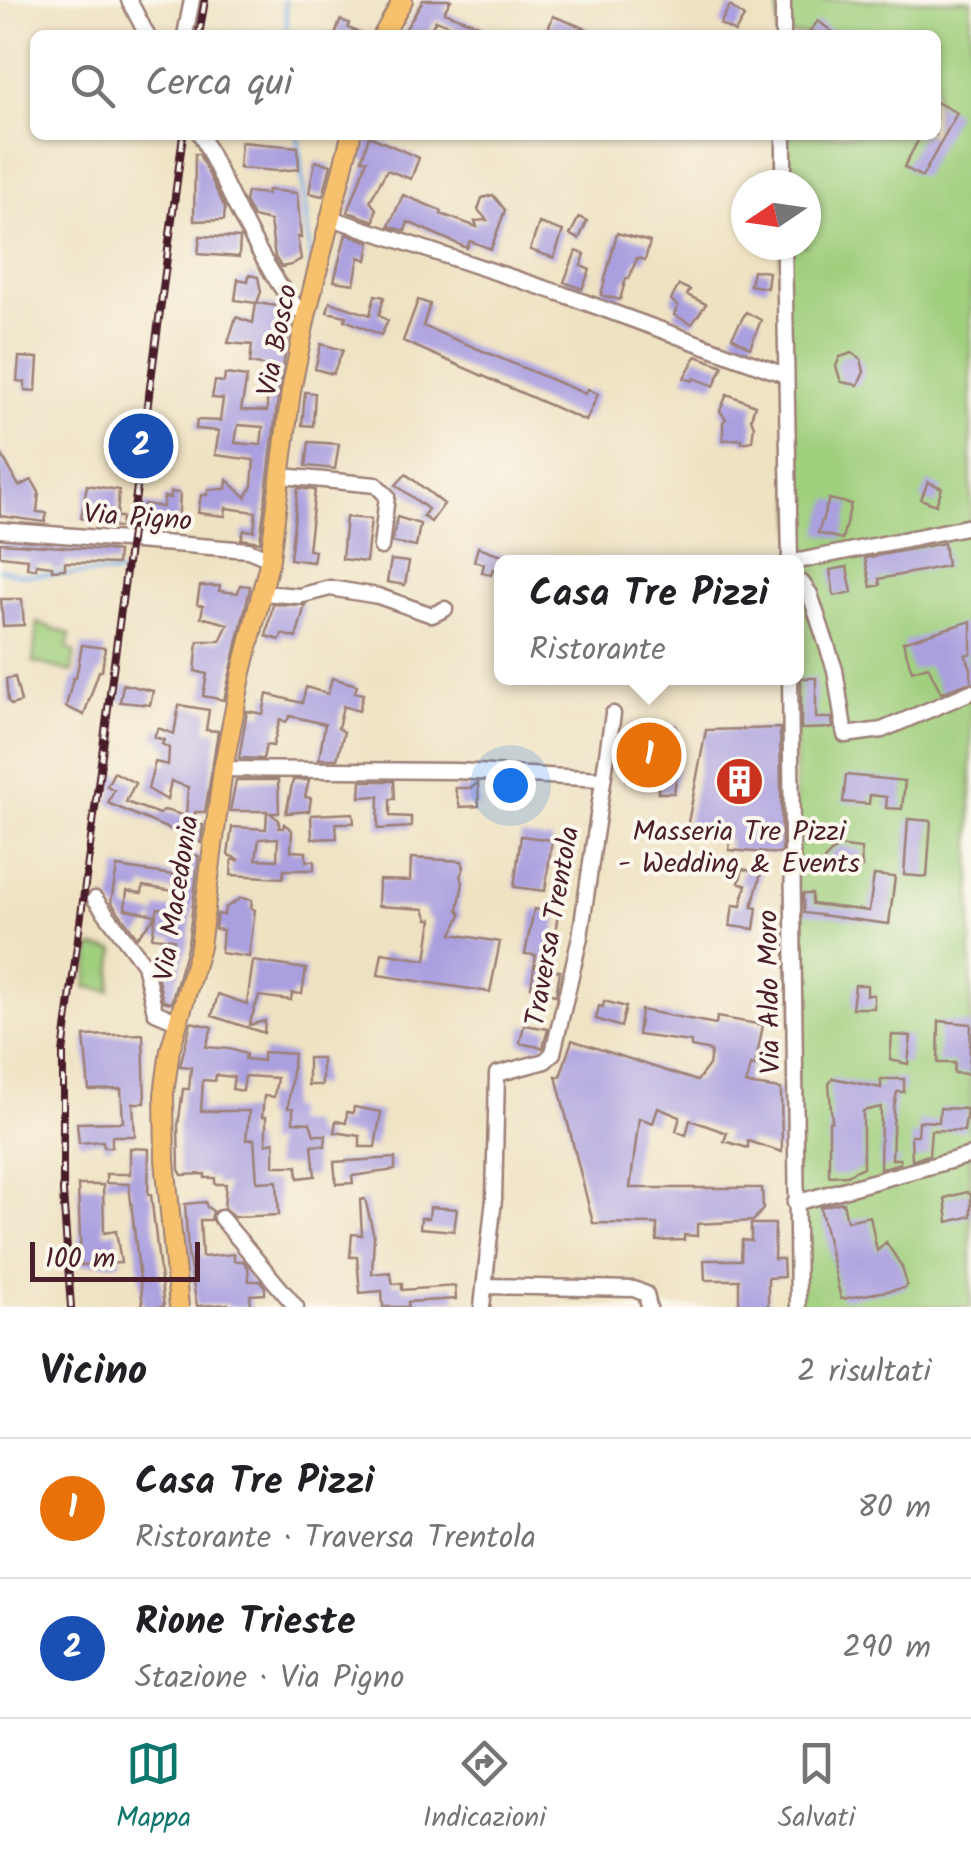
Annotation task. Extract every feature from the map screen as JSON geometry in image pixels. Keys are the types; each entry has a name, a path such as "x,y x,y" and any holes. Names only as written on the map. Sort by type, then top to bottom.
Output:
{"main road":[{"path":"386,30 403,0"},
{"name":"Via Bosco","path":"270,558 291,392 350,140"},
{"name":"Via Macedonia","path":"179,1307 164,1160 164,1094 170,1050 200,947 223,768 270,558"}],"street":[{"path":"129,0 144,30"},
{"path":"186,30 192,0"},
{"path":"783,0 784,30"},
{"path":"204,140 270,268 289,299 306,316"},
{"path":"784,140 784,170"},
{"path":"332,218 562,294 785,375"},
{"path":"784,260 792,555"},
{"path":"282,476 376,485 387,496 381,546"},
{"path":"804,560 971,526"},
{"name":"Via Pigno","path":"0,530 248,550 270,558"},
{"path":"804,586 810,594 835,670 845,735 882,730 971,692"},
{"path":"263,593 299,596 330,588 378,596 432,615 446,609"},
{"name":"Via Aldo Moro","path":"790,685 798,1307"},
{"name":"Traversa Trentola","path":"482,1307 494,1199 496,1074 545,1061 554,1053 580,937 612,714"},
{"path":"223,768 457,770 602,779"},
{"path":"95,899 144,964 154,1012 179,1022"},
{"path":"795,1202 971,1155"},
{"path":"221,1218 296,1307"},
{"path":"484,1286 634,1289 646,1294 649,1307"}],"green space":[{"path":"778,0 971,0 971,1307 793,1307 796,685 804,685 804,555 796,555 781,260 821,260 821,170 779,170 779,140 941,140 941,30 778,30"},
{"path":"37,623 70,634 67,648 75,652 72,672 33,662"},
{"path":"92,947 115,950 110,991 86,987"}],"building":[{"path":"423,0 451,0 444,12 484,27 461,30 436,20 430,30 405,30"},
{"path":"730,6 744,17 736,30 720,24"},
{"path":"553,16 590,30 548,30"},
{"path":"340,20 349,23 348,28 353,30 337,30"},
{"path":"818,21 830,30 811,30"},
{"path":"941,105 957,113 922,177 904,167 918,140 941,140"},
{"path":"368,140 378,140 419,158 411,179 387,170 370,201 376,209 374,221 348,212 367,160 362,159"},
{"path":"241,142 298,147 299,169 239,168"},
{"path":"195,154 199,154 225,208 224,220 194,221"},
{"path":"315,161 331,165 323,196 309,193"},
{"path":"268,190 297,193 301,259 291,265 281,267 275,257 270,221 253,217 245,201 247,192 267,194"},
{"path":"403,195 477,227 475,221 487,220 478,210 482,198 493,195 505,210 491,249 470,241 467,248 408,222 405,231 389,226"},
{"path":"579,217 587,221 579,239 570,235"},
{"path":"539,223 563,231 554,258 530,250"},
{"path":"617,233 650,242 645,260 637,258 629,279 626,278 620,300 601,295"},
{"path":"346,234 370,242 367,260 359,257 354,284 334,281"},
{"path":"200,236 240,238 239,257 198,254"},
{"path":"576,251 585,254 581,266 590,270 582,289 564,282"},
{"path":"753,270 769,272 767,288 750,285"},
{"path":"249,275 258,277 261,292 257,303 283,307 292,317 260,542 241,539 244,530 254,531 256,512 226,508 225,516 198,513 201,495 207,495 208,489 226,489 227,480 246,497 252,486 254,460 215,455 219,431 196,429 197,420 220,421 223,399 212,398 215,381 224,382 225,374 247,377 241,410 267,411 267,366 250,363 252,345 228,343 236,317 253,323 256,303 235,300 238,279 248,281","holes":["238,425 263,427 261,445 235,443"]},
{"path":"679,285 690,290 687,295 706,304 692,324 674,315 678,306 671,300"},
{"path":"375,295 384,297 379,315 388,321 381,335 345,320 346,316 327,312 330,302 370,315"},
{"path":"418,300 430,304 423,326 586,394 588,389 598,394 586,421 403,341"},
{"path":"746,312 761,320 750,348 732,337"},
{"path":"321,344 343,350 333,374 315,369"},
{"path":"852,353 861,359 864,372 858,385 841,382 836,366 840,357"},
{"path":"696,356 723,366 714,386 684,378"},
{"path":"19,357 38,358 36,391 25,390 25,382 17,381"},
{"path":"305,392 315,393 313,426 302,425"},
{"path":"727,394 755,405 752,441 723,440 726,419 720,411"},
{"path":"309,442 339,444 335,469 306,466"},
{"path":"0,451 19,486 32,480 39,492 37,512 47,513 45,522 0,516"},
{"path":"406,474 444,504 431,522 423,516 428,509 396,485"},
{"path":"928,482 942,488 936,505 921,499"},
{"path":"87,485 119,490 117,517 122,517 121,528 81,518"},
{"path":"298,488 315,490 308,550 315,551 313,562 290,559"},
{"path":"170,492 180,493 178,527 153,526 152,532 140,531 144,504 163,507 164,497 170,498"},
{"path":"829,499 851,504 842,539 818,533"},
{"path":"346,517 371,519 366,562 342,559"},
{"path":"397,517 420,524 416,547 392,542"},
{"path":"0,543 109,550 118,552 117,564 65,562 65,569 52,570 52,566 36,564 36,569 27,568 28,559 0,556"},
{"path":"944,543 947,566 879,579 880,585 871,587 865,558"},
{"path":"478,547 502,555 494,555 491,575 482,572 484,564 474,561"},
{"path":"391,560 409,562 405,585 387,582"},
{"path":"847,567 852,592 834,596 830,570"},
{"path":"240,585 250,586 224,700 203,696 207,674 195,671 198,641 220,641 228,624 201,617 203,606 197,604 200,586 220,586 219,591 238,593"},
{"path":"1,599 22,599 24,625 3,626"},
{"path":"273,604 305,605 296,638 282,634 280,640 266,636"},
{"path":"971,621 971,653 965,655 971,668 971,682 941,693 928,666 912,671 903,642"},
{"path":"82,645 105,648 102,671 84,715 66,707"},
{"path":"15,677 21,702 11,705 6,679"},
{"path":"332,678 357,685 355,692 363,694 359,711 343,706 338,728 344,732 337,759 319,759 325,724 290,716 286,722 280,719 273,746 266,745 263,759 239,758 247,711 263,714 267,694 302,703 306,687 328,694"},
{"path":"804,678 816,678 816,718 832,718 833,728 801,729 801,685"},
{"path":"123,684 153,691 150,705 120,702"},
{"path":"179,705 209,710 206,730 218,731 205,812 195,812 195,824 203,825 201,843 108,803 114,790 107,786 114,772 135,783 126,802 159,814 165,810 186,816 188,787 171,781 167,800 148,789 155,762 168,765 169,748 162,744 164,740 154,737 158,728 174,734"},
{"path":"629,725 676,726 676,749 681,749 674,793 658,793 658,780 626,780 627,764 618,761 620,742 629,740"},
{"name":"Masseria Tre Pizzi - Wedding & Events","path":"780,728 782,854 729,850 730,839 686,833 706,730"},
{"path":"846,775 905,781 902,809 886,808 887,797 870,795 869,804 843,802"},
{"path":"236,780 278,780 279,813 270,813 279,820 279,828 284,824 292,830 291,851 306,852 306,861 314,861 314,870 284,870 283,878 231,875 232,860 240,860 228,855 232,827 266,829 267,811 230,811","holes":["278,838 277,860 256,859 259,839"]},
{"path":"293,780 309,780 305,797 311,798 309,811 286,813"},
{"path":"361,781 394,781 395,799 390,799 390,816 411,817 411,827 378,829 379,796 360,797"},
{"path":"478,783 479,806 460,807 455,788 471,788"},
{"path":"353,813 354,823 336,823 337,838 312,839 311,815"},
{"path":"908,819 931,821 927,877 904,875"},
{"path":"521,836 552,840 545,891 514,887"},
{"path":"838,846 861,849 862,867 852,865 851,871 823,867 824,860"},
{"path":"183,853 199,856 188,944 171,1003 163,1001 155,966 157,961 171,957 174,939 152,937 156,916 137,937 111,902 117,867 181,876","holes":["143,886 186,893 184,910 158,908 156,915 125,909 127,891 142,893"]},
{"path":"411,858 462,861 458,909 461,915 452,934 500,942 490,992 378,975 382,953 426,960 432,919 428,919 424,909 378,906 379,880 410,881"},
{"path":"743,869 761,873 752,907 757,908 754,929 730,926 733,905 741,906 746,885 739,883"},
{"path":"874,875 895,877 889,924 804,913 803,894 812,894 812,904 869,911"},
{"path":"241,898 252,900 251,908 255,910 249,957 221,953 223,930 215,929 217,914 224,915 225,908"},
{"path":"534,909 558,913 552,956 534,967 536,955 525,954"},
{"path":"253,961 306,969 302,994 292,993 291,1000 259,996 249,1025 265,1021 264,1033 212,1016 218,994 247,1004"},
{"path":"534,967 560,971 556,995 531,987"},
{"path":"855,985 867,985 867,995 874,995 874,1008 852,1008"},
{"path":"604,1001 626,1007 621,1027 596,1019"},
{"path":"641,1010 716,1024 717,1017 763,1025 755,1066 751,1065 746,1084 781,1089 782,1152 748,1141 748,1148 724,1141 727,1133 690,1120 686,1135 676,1131 680,1117 658,1108 653,1123 639,1118 630,1188 762,1188 763,1209 753,1221 697,1224 697,1236 657,1241 657,1224 593,1223 556,1076 560,1077 572,1040 697,1081 709,1065 711,1051 691,1047 691,1042 638,1035"},
{"path":"939,1021 971,1024 969,1074 954,1073 955,1063 938,1063"},
{"path":"191,1022 212,1027 206,1047 230,1049 246,1054 245,1059 263,1061 263,1052 294,1054 288,1108 293,1108 293,1122 310,1123 314,1135 326,1135 325,1146 312,1145 315,1176 298,1178 297,1166 274,1166 274,1142 266,1144 266,1117 262,1117 264,1096 274,1097 277,1078 245,1076 243,1091 232,1089 234,1077 216,1075 215,1081 203,1080 201,1111 249,1111 246,1140 254,1139 257,1182 277,1181 279,1215 234,1217 224,1208 226,1184 215,1184 215,1178 205,1178 205,1174 182,1175 179,1170 178,1126 183,1089 189,1089 191,1067 180,1066"},
{"path":"524,1025 548,1029 543,1048 520,1043"},
{"path":"143,1034 145,1103 133,1103 135,1136 112,1136 112,1147 104,1147 103,1141 79,1143 77,1123 123,1122 121,1089 89,1090 84,1036"},
{"path":"892,1035 911,1036 908,1064 890,1060"},
{"path":"308,1058 322,1058 322,1085 308,1085"},
{"path":"833,1078 881,1088 881,1079 904,1079 904,1092 897,1092 894,1107 892,1159 900,1159 900,1163 880,1169 881,1107 863,1111 863,1167 847,1175 829,1176 829,1084"},
{"path":"354,1107 381,1112 375,1147 360,1147 360,1136 334,1132 336,1121 346,1123 347,1112 353,1113"},
{"path":"940,1108 967,1109 964,1131 931,1130 929,1155 912,1160 911,1135 918,1135 919,1121 939,1122"},
{"path":"130,1148 149,1149 148,1195 164,1307 143,1307 129,1184 106,1183 106,1174 130,1174"},
{"path":"395,1158 395,1170 352,1176 353,1183 336,1184 334,1162"},
{"path":"78,1185 103,1185 104,1233 116,1231 121,1263 81,1265"},
{"path":"967,1192 971,1195 971,1216 948,1222 945,1198"},
{"path":"365,1199 374,1236 372,1274 390,1272 393,1284 402,1283 402,1290 455,1286 456,1299 383,1307 382,1291 360,1293 357,1257 350,1257 352,1234 362,1235 360,1200"},
{"path":"205,1202 213,1211 211,1220 200,1220 202,1257 234,1254 234,1261 243,1261 248,1267 249,1281 260,1281 265,1287 265,1294 250,1295 251,1307 197,1306 185,1204"},
{"path":"843,1202 847,1221 870,1216 877,1251 886,1242 902,1267 907,1285 904,1288 841,1299 820,1207"},
{"path":"430,1207 457,1209 454,1231 420,1228 421,1218 429,1218"},
{"path":"751,1224 775,1224 774,1259 783,1259 784,1277 768,1278 768,1307 739,1307 739,1280 705,1280 704,1260 741,1260 742,1240 751,1241"}],"waterway":[{"path":"285,0 287,30"},
{"path":"298,140 311,266"},
{"path":"0,569 23,575 120,573"}],"railway":[{"path":"200,30 205,0"},
{"path":"71,1307 63,1192 63,1053 182,140"}],"place":[{"name":"Rione Trieste","path":"141,446"},
{"name":"Casa Tre Pizzi","path":"649,755"},
{"name":"Masseria Tre Pizzi - Wedding & Events","path":"739,782"}]}
